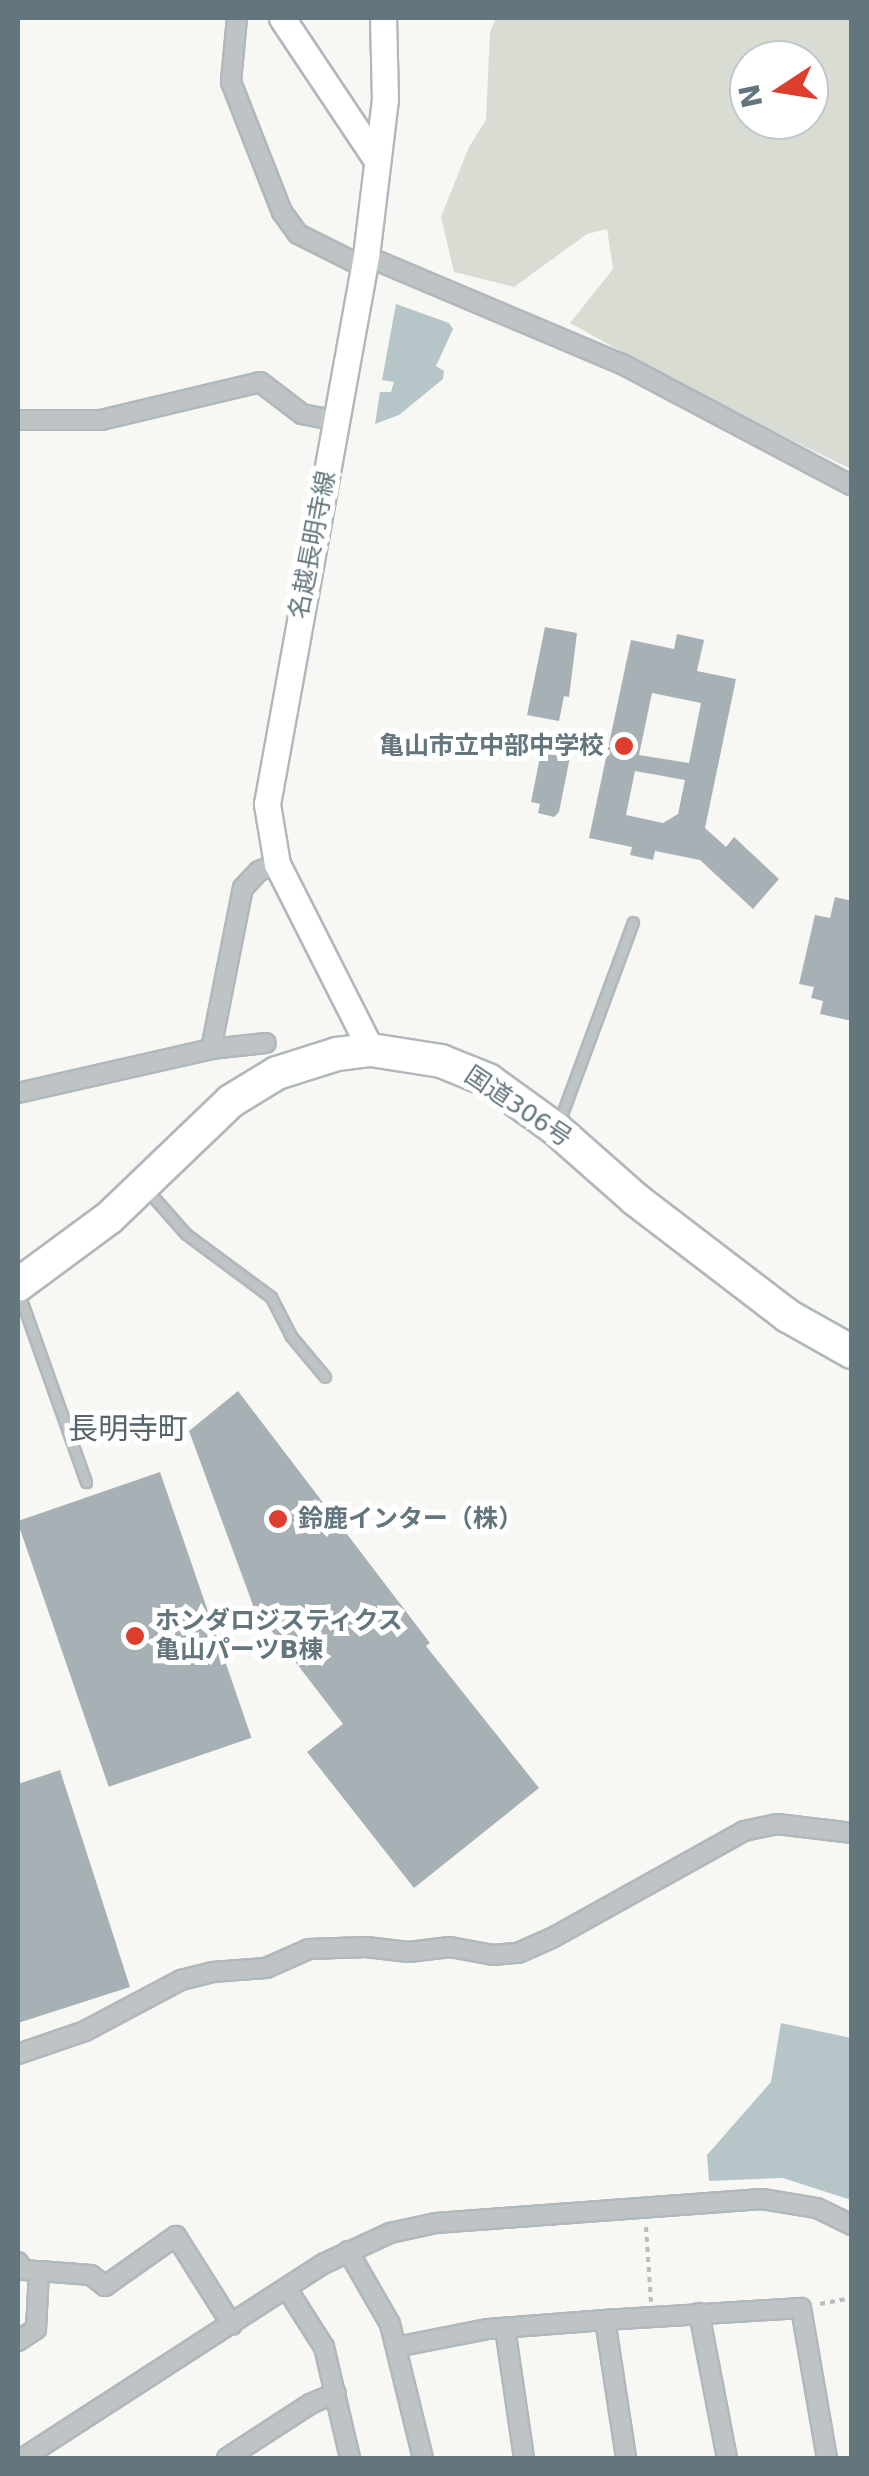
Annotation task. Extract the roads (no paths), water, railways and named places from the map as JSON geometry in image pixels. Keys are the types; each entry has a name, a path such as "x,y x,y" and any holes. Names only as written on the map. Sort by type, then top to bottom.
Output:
{"highway":[{"name":"国道306号","path":"18,1288 109,1218 230,1100 277,1073 337,1054 371,1050 462,1067 556,1129 635,1199 788,1316 852,1352"}],"main road":[{"path":"282,18 374,156"},
{"name":"名越長明寺線","path":"371,1050 276,864 268,824 269,772 365,262 374,156 385,99 383,18"}],"street":[{"path":"237,18 232,82 282,212 298,234 622,364 852,486"},
{"path":"18,420 100,420 260,382 302,414 336,421"},
{"path":"210,1049 243,888 259,871 276,864"},
{"path":"18,1093 210,1049 266,1043"},
{"path":"18,2054 85,2031 181,1980 266,1968 309,1949 366,1946 409,1952 450,1947 493,1955 518,1953 744,1831 777,1824 852,1832"},
{"path":"24,2458 286,2289 348,2251 390,2232 436,2223 762,2199 817,2208 852,2225"},
{"path":"18,2262 23,2270 91,2275 104,2286 176,2236 232,2325"},
{"path":"348,2251 379,2298 396,2347 423,2458"},
{"path":"18,2342 36,2330 40,2271"},
{"path":"286,2289 324,2347 350,2458"},
{"path":"396,2347 505,2328 790,2305 801,2308 828,2458"},
{"path":"699,2313 726,2458"},
{"path":"605,2320 626,2458"},
{"path":"505,2328 524,2458"},
{"path":"228,2458 246,2453 310,2404 336,2393"}],"lane":[{"path":"556,1129 634,922"},
{"path":"144,1185 186,1234 271,1297 290,1336 325,1376"},
{"path":"18,1288 86,1482"}],"place":[{"name":"亀山市立中部中学校","path":"624,746"},
{"name":"鈴鹿インター（株）","path":"278,1519"},
{"name":"ホンダロジスティクス 亀山パーツB棟","path":"135,1636"}],"district":[{"name":"長明寺町","path":"128,1429"}]}
